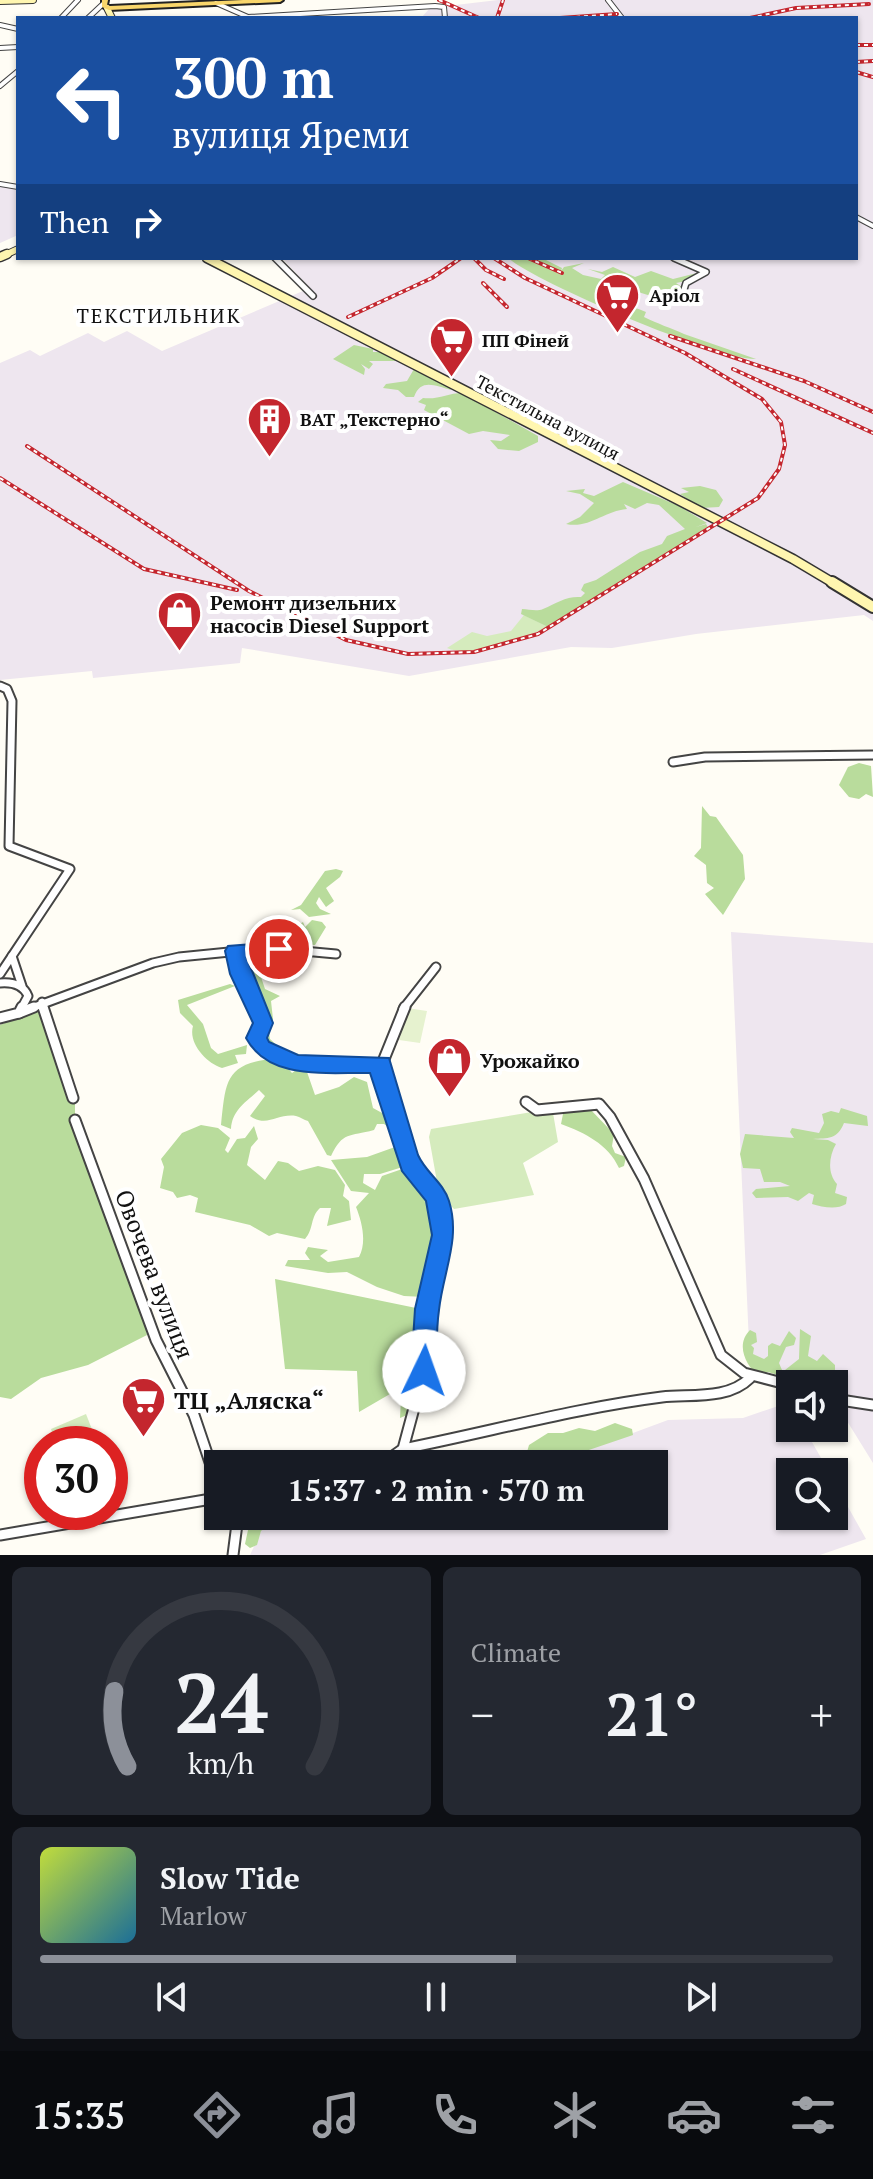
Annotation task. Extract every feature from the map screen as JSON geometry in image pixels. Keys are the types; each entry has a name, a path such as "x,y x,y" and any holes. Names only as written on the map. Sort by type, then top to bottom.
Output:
{"main road":[{"path":"105,2 115,11 126,4 280,0"}],"street":[{"path":"0,1 33,0"},
{"path":"63,16 78,0"},
{"path":"608,0 620,16"},
{"path":"90,16 105,2"},
{"path":"216,3 246,16"},
{"path":"265,16 435,6 444,7 445,16"},
{"path":"0,86 16,73"},
{"name":"Текстильна вулиця","path":"211,260 793,559 873,607"},
{"path":"277,260 313,296"},
{"path":"679,260 706,272 686,283 682,296 685,301"},
{"path":"0,974 70,869 9,846 12,701 4,688"},
{"path":"673,762 705,757 873,755"},
{"path":"1,1019 42,1002 121,977 154,962 235,951 302,948 336,954"},
{"path":"235,951 240,974 263,1023 256,1038 262,1047 295,1064 382,1064"},
{"path":"12,956 28,1002 19,1013"},
{"path":"436,967 403,1009 381,1073 414,1171 433,1191 443,1235 427,1309 424,1371 403,1449 650,1399 714,1394 742,1386 750,1378"},
{"path":"0,983 24,988 42,1002 73,1098"},
{"path":"526,1102 537,1110 599,1104 606,1108 627,1143 721,1355 734,1369 750,1378 776,1383"},
{"name":"Овочева вулиця","path":"75,1120 156,1340 194,1415 206,1450"},
{"path":"848,1402 873,1405"},
{"path":"0,1535 204,1500"},
{"path":"233,1555 237,1530"}],"shaded area":[{"path":"498,0 873,0 873,621 864,615 696,634 612,648 571,647 409,676 242,648 240,663 93,678 92,671 0,680 0,363 30,350 40,356 88,333 104,342 127,331 162,351 310,288 284,260 858,260 858,16 423,16 430,8"},
{"path":"0,186 16,190 16,236 0,243"},
{"path":"731,932 873,943 873,1463 848,1423 848,1370 776,1370 776,1373 750,1367"},
{"path":"776,1407 776,1442 812,1442 821,1458 776,1458 776,1530 848,1530 848,1507 866,1539 820,1555 250,1555 262,1530 668,1530 668,1450 569,1450 606,1443 668,1420 743,1418"}],"green space":[{"path":"511,260 546,260 562,268 561,271 564,267 584,263 572,268 583,275 601,279 605,275 588,269 602,272 613,267 635,277 651,271 673,279 705,271 697,279 676,283 682,287 679,292 654,289 650,290 655,293 651,296 622,287 598,288 606,293 600,295 605,299 646,312 644,317 756,359 706,347 629,319"},
{"path":"354,345 382,352 399,361 369,361 373,364 369,369 361,364 365,369 364,375 333,359"},
{"path":"414,369 451,390 425,385 414,397 406,397 398,390 383,388 386,384 407,381"},
{"path":"462,393 538,436 538,442 519,451 498,449 490,440 501,441 510,435 483,431 469,434 424,410 426,405 418,402 423,398"},
{"path":"623,482 679,506 707,523 696,527 706,524 709,529 548,627 521,614 522,609 540,610 566,599 581,597 585,593 581,590 584,584 596,580 640,552 662,544 667,536 685,529 659,505 647,503 635,509 624,504 627,509 582,524 566,524 580,517 594,503 580,494 566,491 585,489 583,493 594,496"},
{"path":"700,486 716,490 723,500 719,507 701,508 680,494 689,492 681,488"},
{"path":"524,615 548,627 484,649 458,651 447,648 472,632 487,636 511,631"},
{"path":"859,763 871,766 873,797 866,794 859,799 849,797 839,785 848,767"},
{"path":"702,806 710,816 716,817 743,855 745,879 723,915 705,894 714,888 707,883 706,865 694,856 701,848"},
{"path":"325,871 343,871 326,888 334,901 326,907 319,897 316,903 320,909 331,914 309,917 300,909 291,910 301,905"},
{"path":"312,920 322,922 326,927 315,945 268,942 267,934 283,926 290,930 303,922 305,927"},
{"path":"294,952 283,959 266,959 261,977 265,989 280,996 271,1001 273,1019 270,1039 284,1052 299,1054 302,1058 286,1060 263,1039 265,1016 242,960 243,955 249,954"},
{"path":"230,984 235,986 187,1005 203,1024 211,1048 218,1054 247,1045 246,1054 235,1055 238,1063 222,1068 200,1052 193,1039 193,1026 180,1013 178,1000"},
{"path":"41,1008 75,1100 75,1115 145,1321 147,1335 88,1365 41,1378 11,1399 0,1397 0,1025"},
{"path":"407,1008 427,1011 420,1043 399,1040"},
{"path":"279,1058 279,1064 284,1064 292,1073 299,1068 307,1072 315,1095 339,1087 354,1077 367,1082 373,1108 393,1119 397,1140 392,1137 391,1129 377,1124 374,1130 343,1139 331,1156 327,1155 308,1121 296,1116 284,1116 262,1121 250,1116 265,1096 259,1090 237,1111 231,1129 221,1125 227,1085 238,1069 261,1060"},
{"path":"841,1108 867,1116 868,1126 844,1123 835,1135 813,1139 836,1144 830,1170 837,1184 835,1193 847,1197 846,1204 825,1207 812,1204 814,1195 809,1193 798,1201 788,1197 756,1198 752,1193 756,1189 790,1186 780,1182 764,1182 760,1169 743,1168 740,1154 745,1134 794,1138 790,1132 792,1128 819,1133 824,1123 822,1114 831,1111 839,1113"},
{"path":"590,1109 614,1134 612,1146 615,1153 626,1157 624,1166 619,1168 609,1152 595,1140 561,1124 563,1114 571,1110"},
{"path":"532,1112 553,1113 558,1142 523,1163 534,1195 454,1209 439,1193 429,1137 431,1129"},
{"path":"201,1125 218,1128 230,1138 225,1150 228,1153 237,1139 245,1138 254,1126 258,1139 251,1147 247,1165 265,1180 278,1161 288,1163 299,1171 318,1166 335,1170 345,1185 343,1196 349,1201 351,1220 327,1226 331,1208 320,1208 305,1239 277,1233 269,1236 250,1225 195,1212 198,1198 190,1195 177,1198 173,1192 160,1188 164,1167 161,1159 182,1133"},
{"path":"395,1147 405,1151 409,1161 406,1166 380,1174 364,1174 363,1183 375,1190 382,1176 408,1167 424,1190 434,1195 434,1212 444,1242 425,1297 404,1296 347,1272 328,1273 285,1266 288,1260 310,1260 305,1253 308,1247 328,1250 320,1256 328,1262 359,1257 363,1239 356,1207 369,1193 351,1191 331,1160 367,1157"},
{"path":"275,1279 421,1309 419,1385 407,1415 400,1418 401,1398 390,1394 359,1412 357,1371 285,1369"},
{"path":"800,1329 811,1336 808,1356 817,1361 823,1354 835,1365 835,1370 785,1370 799,1359"},
{"path":"750,1330 756,1333 757,1342 751,1345 753,1354 764,1359 768,1356 768,1346 772,1343 780,1346 789,1331 796,1338 794,1345 786,1347 779,1363 782,1370 776,1370 776,1374 768,1372 759,1377 744,1355 746,1336"},
{"path":"86,1414 91,1426 58,1426"},
{"path":"615,1423 632,1429 633,1435 589,1450 528,1450 529,1445 548,1433 579,1428 595,1431"},
{"path":"248,1530 262,1530 257,1545 250,1548 245,1544"}],"railway":[{"path":"439,0 475,16"},
{"path":"498,16 503,0"},
{"path":"759,16 796,8 869,4"},
{"path":"588,16 617,14"},
{"path":"858,45 873,45"},
{"path":"858,62 873,61"},
{"path":"858,73 873,77"},
{"path":"348,317 432,278 458,260"},
{"path":"476,260 486,270 504,279"},
{"path":"27,446 249,591 346,640 408,654 474,652 538,634 758,498 779,469 785,445 781,422 762,399 685,353 525,278 497,260"},
{"path":"533,260 562,273"},
{"path":"483,283 507,307"},
{"path":"670,336 804,381 873,412"},
{"path":"733,369 873,433"},
{"path":"0,478 144,569 237,590"}],"place":[{"name":"Аріол","path":"618,334"},
{"name":"ПП Фіней","path":"451,379"},
{"name":"ВАТ „Текстерно“","path":"269,458"},
{"name":"Ремонт дизельних насосів Diesel Support","path":"179,652"},
{"name":"Урожайко","path":"449,1099"},
{"name":"ТЦ „Аляска“","path":"143,1439"}],"district":[{"name":"ТЕКСТИЛЬНИК","path":"159,315"}],"route":[{"path":"279,949 235,951 240,974 246,981 263,1023 256,1038 276,1057 295,1064 382,1064 381,1073 407,1155 414,1171 433,1191 437,1201 443,1235 427,1309 424,1371"}]}
